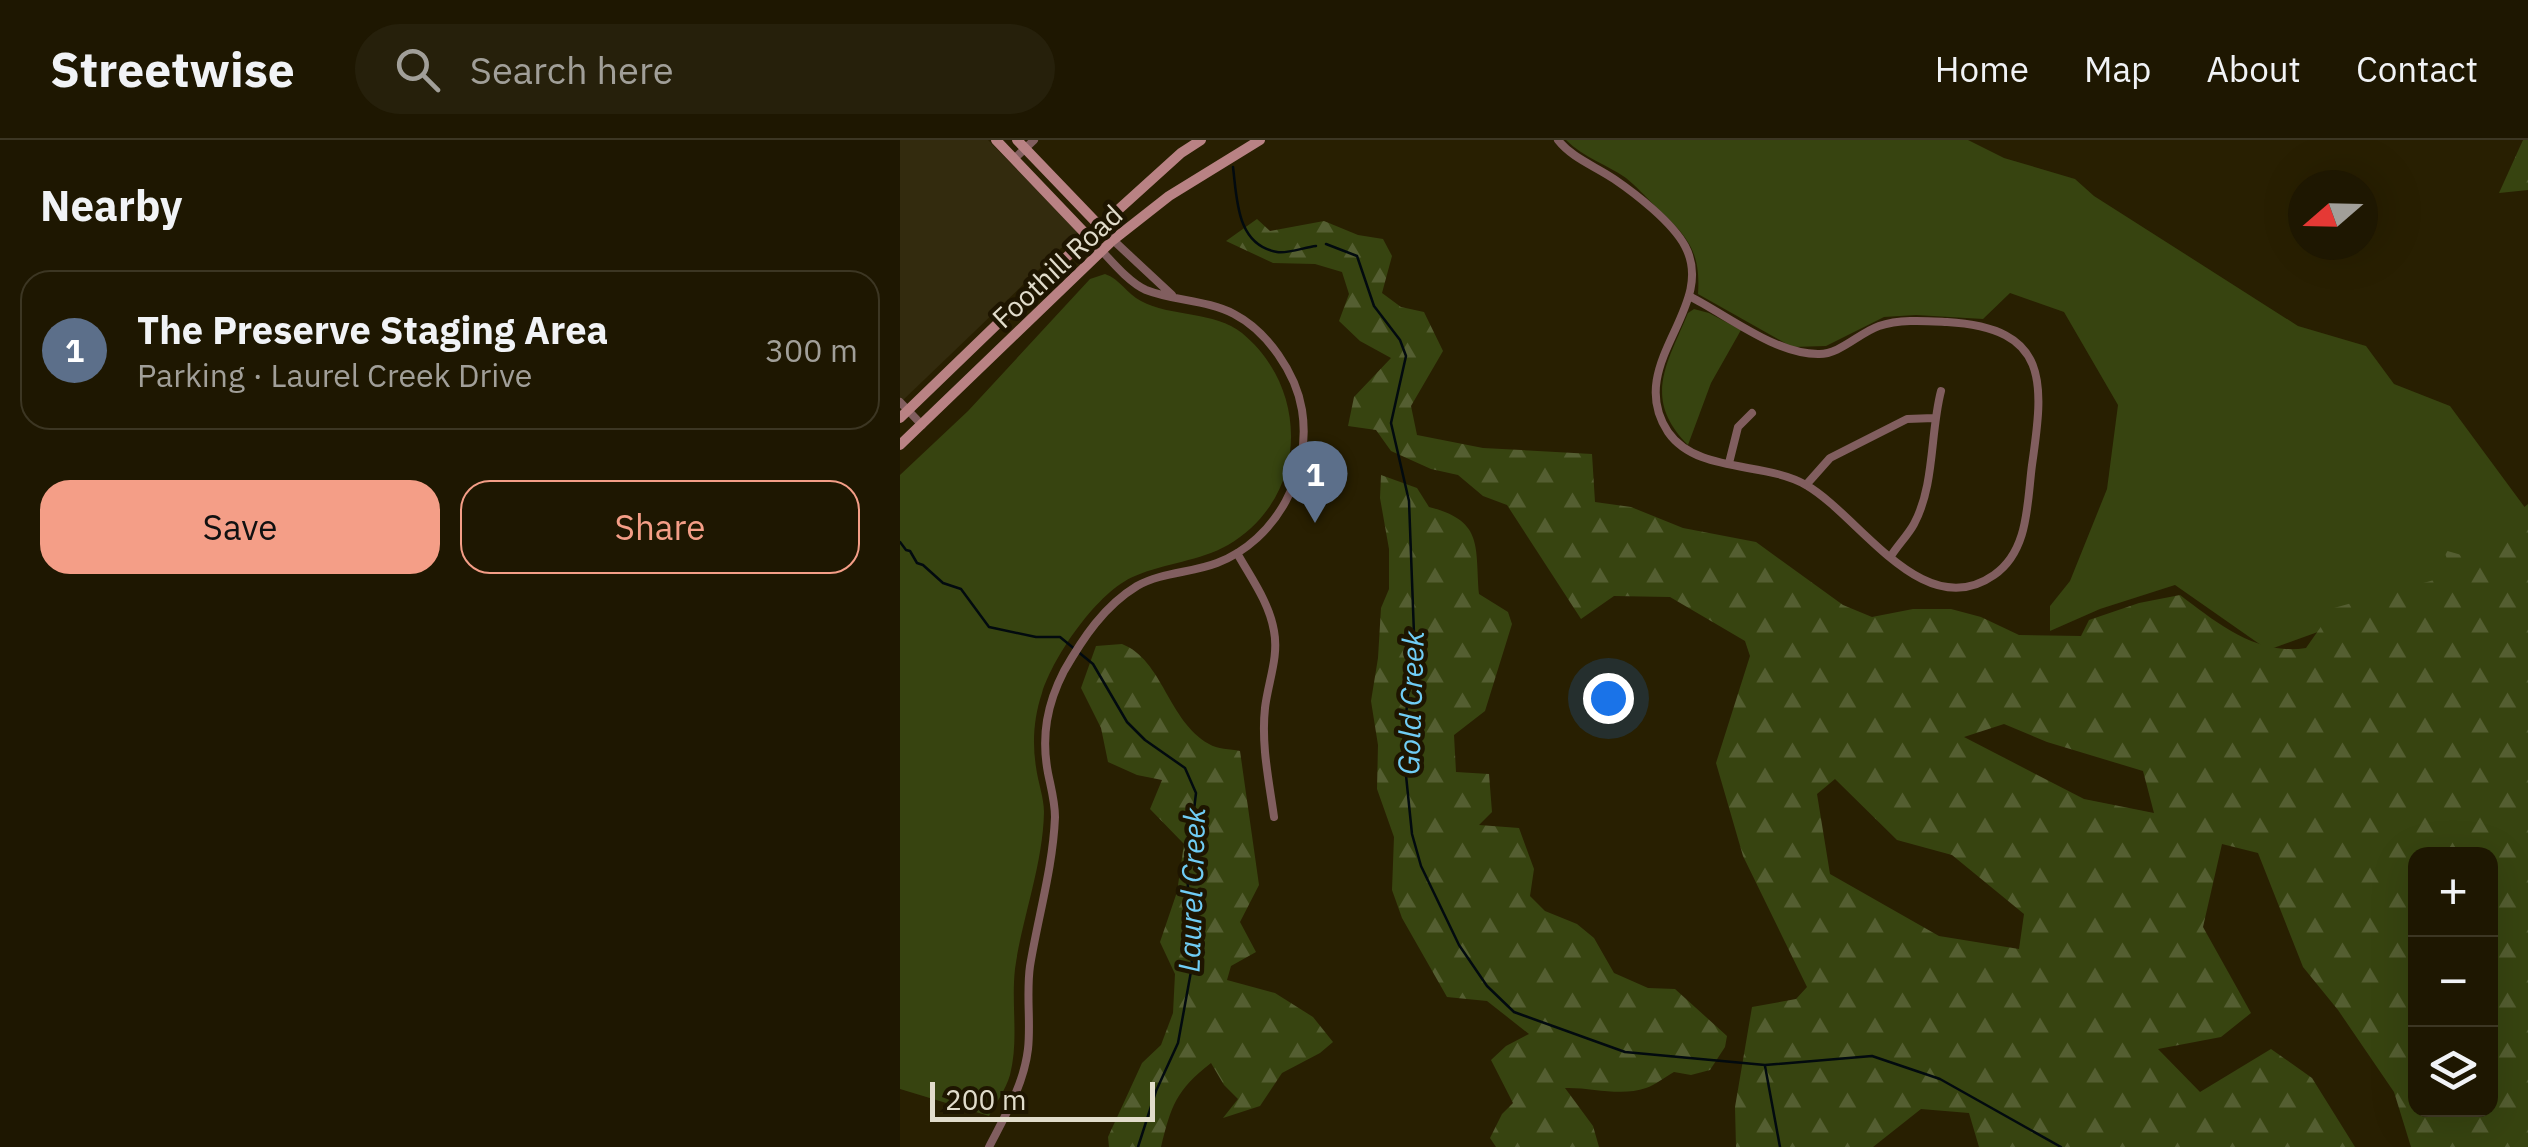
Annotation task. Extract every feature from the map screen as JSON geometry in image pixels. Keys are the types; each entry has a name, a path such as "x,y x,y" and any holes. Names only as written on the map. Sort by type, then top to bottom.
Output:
{"main road":[{"path":"996,140 1101,250"},
{"name":"Foothill Road","path":"902,413 1100,226 1181,153 1201,140"},
{"name":"Foothill Road","path":"900,446 1101,250 1170,196 1260,140"},
{"path":"1025,143 1113,240"}],"street":[{"path":"1558,140 1634,194 1684,246 1693,274 1689,296 1656,380 1658,410 1668,432 1683,447 1704,457 1771,471 1806,484 1922,581 1951,589 1972,585 1994,576 2011,558 2022,538 2040,414 2040,387 2030,358 2014,342 1993,328 1938,322 1880,326 1822,355 1786,350 1689,296"},
{"path":"1014,159 1025,143"},
{"path":"1113,240 1175,298"},
{"path":"989,1147 1018,1088 1028,1048 1030,972 1055,812 1045,753 1052,696 1088,631 1102,614 1137,586 1202,568 1237,553 1265,530 1284,505 1301,457 1301,408 1282,362 1256,330 1234,314 1143,289 1101,250"},
{"path":"1890,556 1915,523 1926,487 1941,391"},
{"path":"1729,463 1738,427 1752,412"},
{"path":"902,413 922,425"},
{"path":"902,413 911,434"},
{"path":"1806,484 1830,458 1907,418 1934,418"},
{"path":"1237,553 1270,612 1275,635 1264,744 1274,817"}],"shaded area":[{"path":"900,140 988,140 1078,232 900,403"}],"green space":[{"path":"1566,140 1968,140 2004,158 2075,179 2094,196 2298,326 2366,346 2394,384 2450,406 2526,509 2468,589 2376,611 2268,650 2175,585 2100,609 2050,631 2050,606 2070,581 2107,489 2118,405 2064,312 2010,293 1983,319 1884,317 1826,346 1792,347 1698,294 1697,265 1683,235 1626,178"},
{"path":"2523,140 2528,140 2528,190 2499,193"},
{"path":"1257,219 1270,231 1324,221 1358,235 1383,239 1392,256 1382,293 1401,307 1424,312 1443,351 1411,406 1417,435 1483,448 1592,454 1595,502 1631,507 1683,528 1756,542 1843,605 1872,617 1913,609 1951,609 1981,617 2019,635 2081,636 2089,620 2139,603 2180,595 2223,626 2254,642 2288,649 2306,648 2334,608 2452,575 2444,550 2465,556 2483,552 2505,523 2528,504 2528,1147 2411,1147 2394,1092 2303,967 2258,853 2222,844 2203,927 2251,1013 2221,1037 2158,1049 2200,1092 2271,1049 2312,1078 2355,1147 1979,1147 1969,1113 1921,1109 1873,1147 1736,1147 1735,1107 1752,1007 1796,999 1807,987 1743,856 1716,763 1750,656 1745,641 1670,597 1614,596 1581,619 1507,505 1483,496 1458,475 1431,469 1391,451 1376,430 1348,426 1354,397 1391,358 1360,341 1339,321 1349,294 1342,272 1315,264 1273,263 1226,241","holes":["2004,724 2047,742 2143,771 2154,813 2084,799 1964,737","1835,779 1897,840 1952,855 2024,914 2019,949 1939,936 1830,874 1817,794"]},
{"path":"1105,274 1153,306 1219,321 1242,333 1264,357 1280,384 1289,413 1291,443 1286,472 1274,500 1254,525 1217,550 1121,584 1079,626 1048,678 1037,711 1034,739 1044,807 1043,832 1015,969 1013,1062 989,1116 900,1089 900,475 968,411 1090,279"},
{"path":"1694,309 1741,330 1711,383 1688,445 1674,428 1662,396 1667,365 1688,313"},
{"path":"1381,475 1417,488 1429,507 1447,513 1468,528 1476,549 1479,594 1508,612 1512,624 1485,711 1454,735 1456,772 1489,774 1492,812 1479,825 1519,828 1534,869 1530,896 1545,911 1577,924 1594,938 1614,973 1648,988 1675,989 1727,1036 1725,1047 1710,1070 1691,1075 1674,1072 1636,1091 1565,1088 1593,1126 1599,1147 1496,1147 1490,1138 1502,1114 1513,1103 1491,1060 1506,1046 1529,1034 1487,1001 1447,997 1402,918 1392,890 1394,837 1377,789 1378,745 1371,701 1381,608 1389,589"},
{"path":"1122,644 1147,663 1195,734 1212,746 1240,751 1259,885 1240,922 1256,952 1231,966 1227,980 1275,993 1313,1017 1333,1042 1282,1073 1260,1106 1223,1118 1238,1099 1211,1063 1177,1100 1161,1147 1109,1147 1108,1137 1142,1063 1161,1045 1173,1013 1175,974 1160,942 1177,892 1184,844 1150,809 1162,780 1137,775 1108,762 1101,728 1081,688 1096,646"}],"waterway":[{"name":"Gold Creek","path":"1233,167 1241,218 1253,240 1277,252 1316,246"},
{"name":"Gold Creek","path":"1326,244 1357,256 1374,306 1400,340 1406,356 1391,423 1409,501 1414,634 1403,746 1412,834 1421,866 1459,945 1487,986 1514,1012 1625,1052 1765,1065 1872,1056 1940,1079 2061,1147"},
{"name":"Laurel Creek","path":"900,542 917,563 943,583 961,589 989,627 1036,637 1060,637 1093,664 1127,722 1185,768 1196,793 1187,869 1192,966 1178,1043 1156,1091 1138,1147"},
{"path":"1765,1066 1780,1147"}],"place":[{"name":"The Preserve Staging Area","path":"1315,523"}]}
